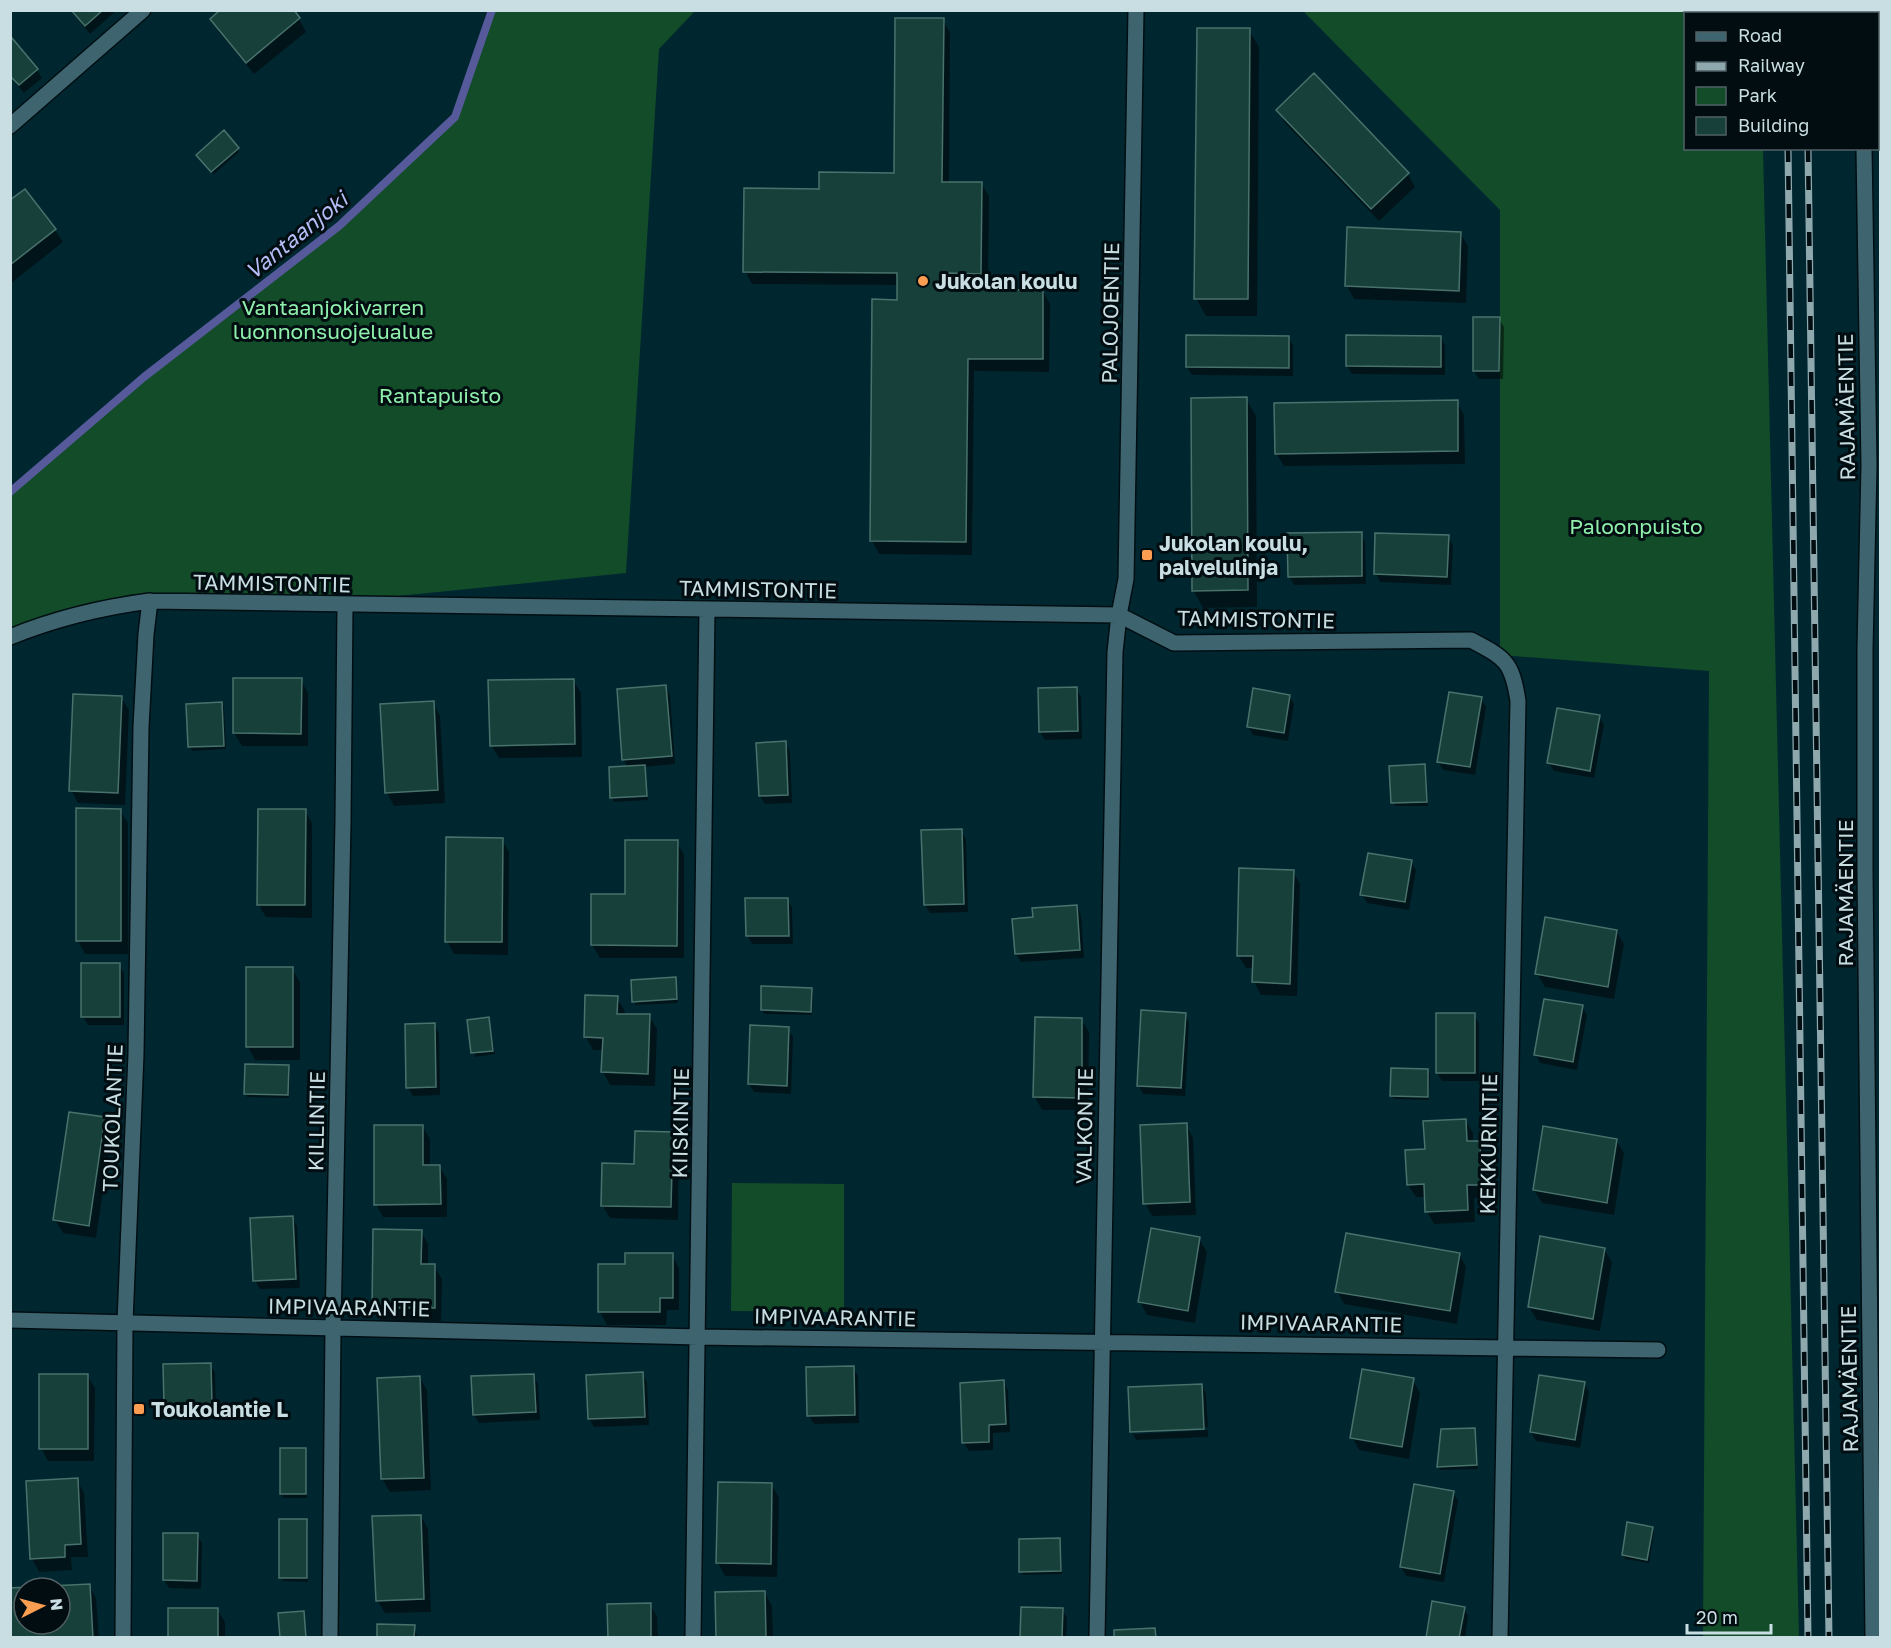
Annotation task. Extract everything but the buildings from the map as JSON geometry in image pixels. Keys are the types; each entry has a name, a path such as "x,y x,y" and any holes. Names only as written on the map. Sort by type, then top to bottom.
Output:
{"street":[{"path":"10,126 143,10"},
{"name":"PALOJOENTIE","path":"1119,615 1126,579 1136,10"},
{"name":"RAJAMÄENTIE","path":"1864,150 1869,466 1865,649 1865,836 1873,1638"},
{"name":"TAMMISTONTIE","path":"10,637 30,629 111,608 150,602 1119,615 1174,643 1471,640 1500,655"},
{"name":"TOUKOLANTIE","path":"123,1638 125,1322 136,1054 141,727 150,602"},
{"name":"KILLINTIE","path":"330,1638 345,606"},
{"name":"KIISKINTIE","path":"693,1638 699,1336 707,610"},
{"name":"VALKONTIE","path":"1097,1638 1114,676 1119,615"},
{"name":"KEKKURINTIE","path":"1500,655 1514,675 1518,701 1500,1638"},
{"name":"IMPIVAARANTIE","path":"10,1320 699,1336 1658,1350"}],"green space":[{"name":"Rantapuisto","path":"492,11 695,11 659,49 626,573 378,598 133,594 11,637 11,492 144,377 339,226 455,117"},
{"name":"Paloonpuisto","path":"1303,11 1760,11 1684,12 1684,150 1763,150 1799,1637 1703,1637 1709,671 1500,655 1500,210"},
{"path":"732,1183 844,1184 844,1312 731,1311"},
{"path":"1880,1345 1880,1638 1870,1346"}],"waterway":[{"name":"Vantaanjoki","path":"10,492 144,377 339,226 455,117 492,10"}],"railway":[{"path":"1788,150 1808,1638"},
{"path":"1808,150 1829,1638"}],"place":[{"name":"Jukolan koulu","path":"923,281"},
{"name":"Jukolan koulu, palvelulinja","path":"1147,555"},
{"name":"Toukolantie L","path":"139,1409"}],"park label":[{"name":"Vantaanjokivarren luonnonsuojelualue","path":"333,319"}]}
